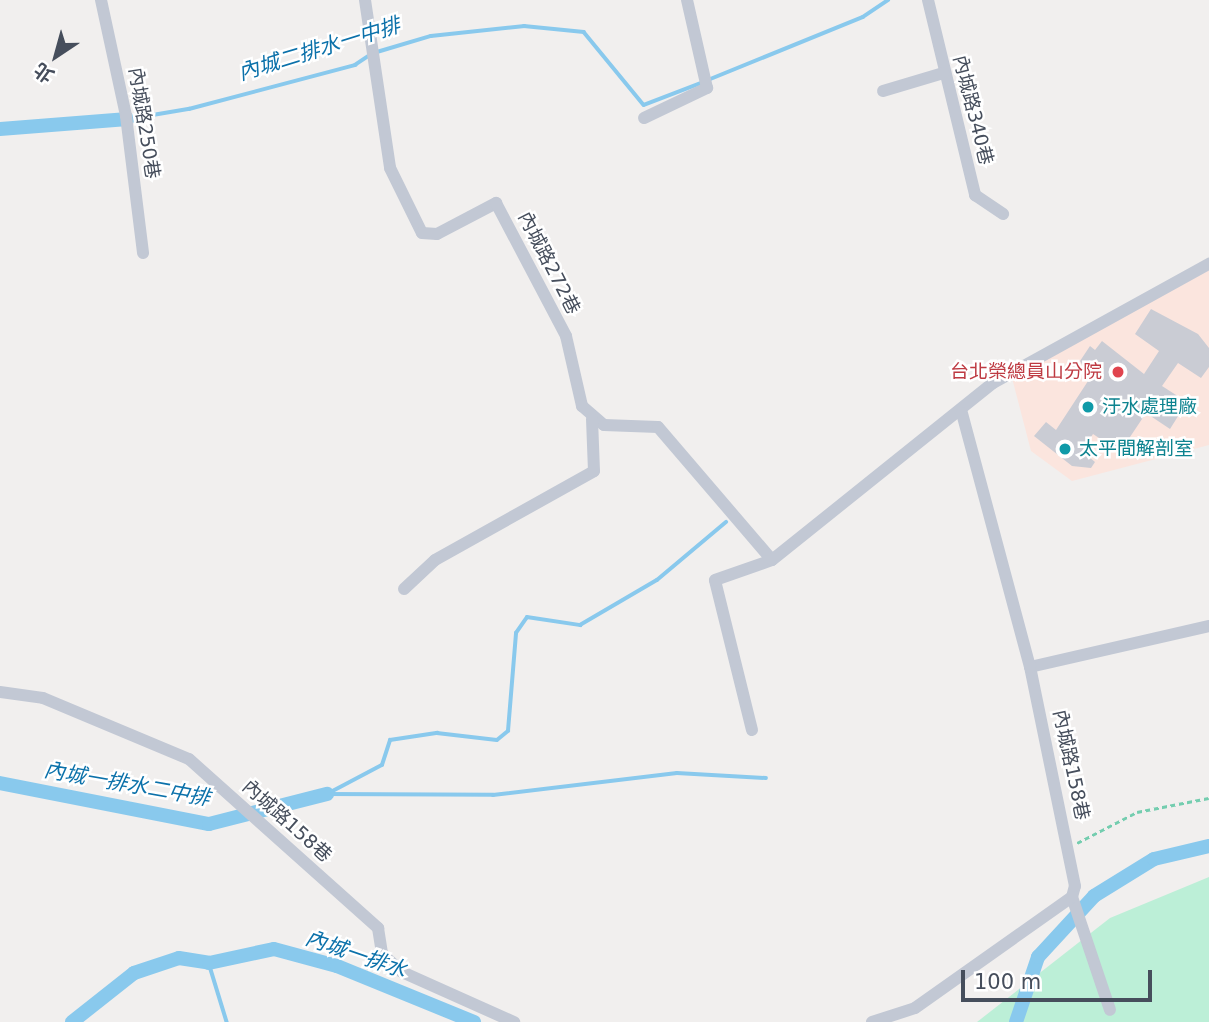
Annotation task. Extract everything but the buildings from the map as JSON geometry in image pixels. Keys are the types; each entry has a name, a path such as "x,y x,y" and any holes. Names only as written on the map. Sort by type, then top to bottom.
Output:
{"street":[{"name":"內城路250巷","path":"101,0 126,116 143,253"},
{"name":"內城路272巷","path":"365,0 390,168 422,233 437,234 496,203 566,336 582,406 592,419"},
{"path":"644,118 707,88 687,0"},
{"name":"內城路340巷","path":"928,0 943,73 975,195 1003,214"},
{"path":"883,90 943,73"},
{"path":"752,730 715,580 772,559 962,413 993,383 1209,264"},
{"name":"內城路158巷","path":"962,413 1030,667 1068,848 1073,901 1110,1010"},
{"path":"404,589 435,560 594,471 592,419 658,427 772,559"},
{"path":"1030,667 1209,626"},
{"name":"內城路158巷","path":"0,692 43,698 189,758 378,928 382,954 402,972 514,1022"},
{"path":"872,1022 915,1008 1073,901"}],"path":[{"path":"1068,848 1137,812 1209,798"}],"shaded area":[{"name":"台北榮總員山分院","path":"1209,270 1209,445 1072,481 1031,451 1012,378"}],"green space":[{"path":"1209,877 1209,1022 977,1022 1110,918"}],"waterway":[{"name":"內城二排水一中排","path":"708,80 863,17 888,0"},
{"name":"內城二排水一中排","path":"377,52 431,36 524,26 584,32 644,105 701,83"},
{"name":"內城二排水一中排","path":"129,119 189,109 355,65 370,55"},
{"name":"內城二排水一中排","path":"0,129 128,119"},
{"path":"327,794 382,765 390,740 437,733 497,740 508,731 516,633 527,617 580,625 657,580 726,522"},
{"path":"327,794 493,795 677,773 766,778"},
{"name":"內城一排水二中排","path":"0,783 209,824 327,794"},
{"name":"內城一排水","path":"1016,1022 1038,957 1094,896 1154,859 1209,846"},
{"name":"內城一排水","path":"72,1022 134,973 179,958 209,963 274,949 337,966 474,1022"},
{"path":"209,963 227,1022"}],"place":[{"name":"台北榮總員山分院","path":"1118,372"},
{"name":"汙水處理廠","path":"1088,407"},
{"name":"太平間解剖室","path":"1065,449"}]}
